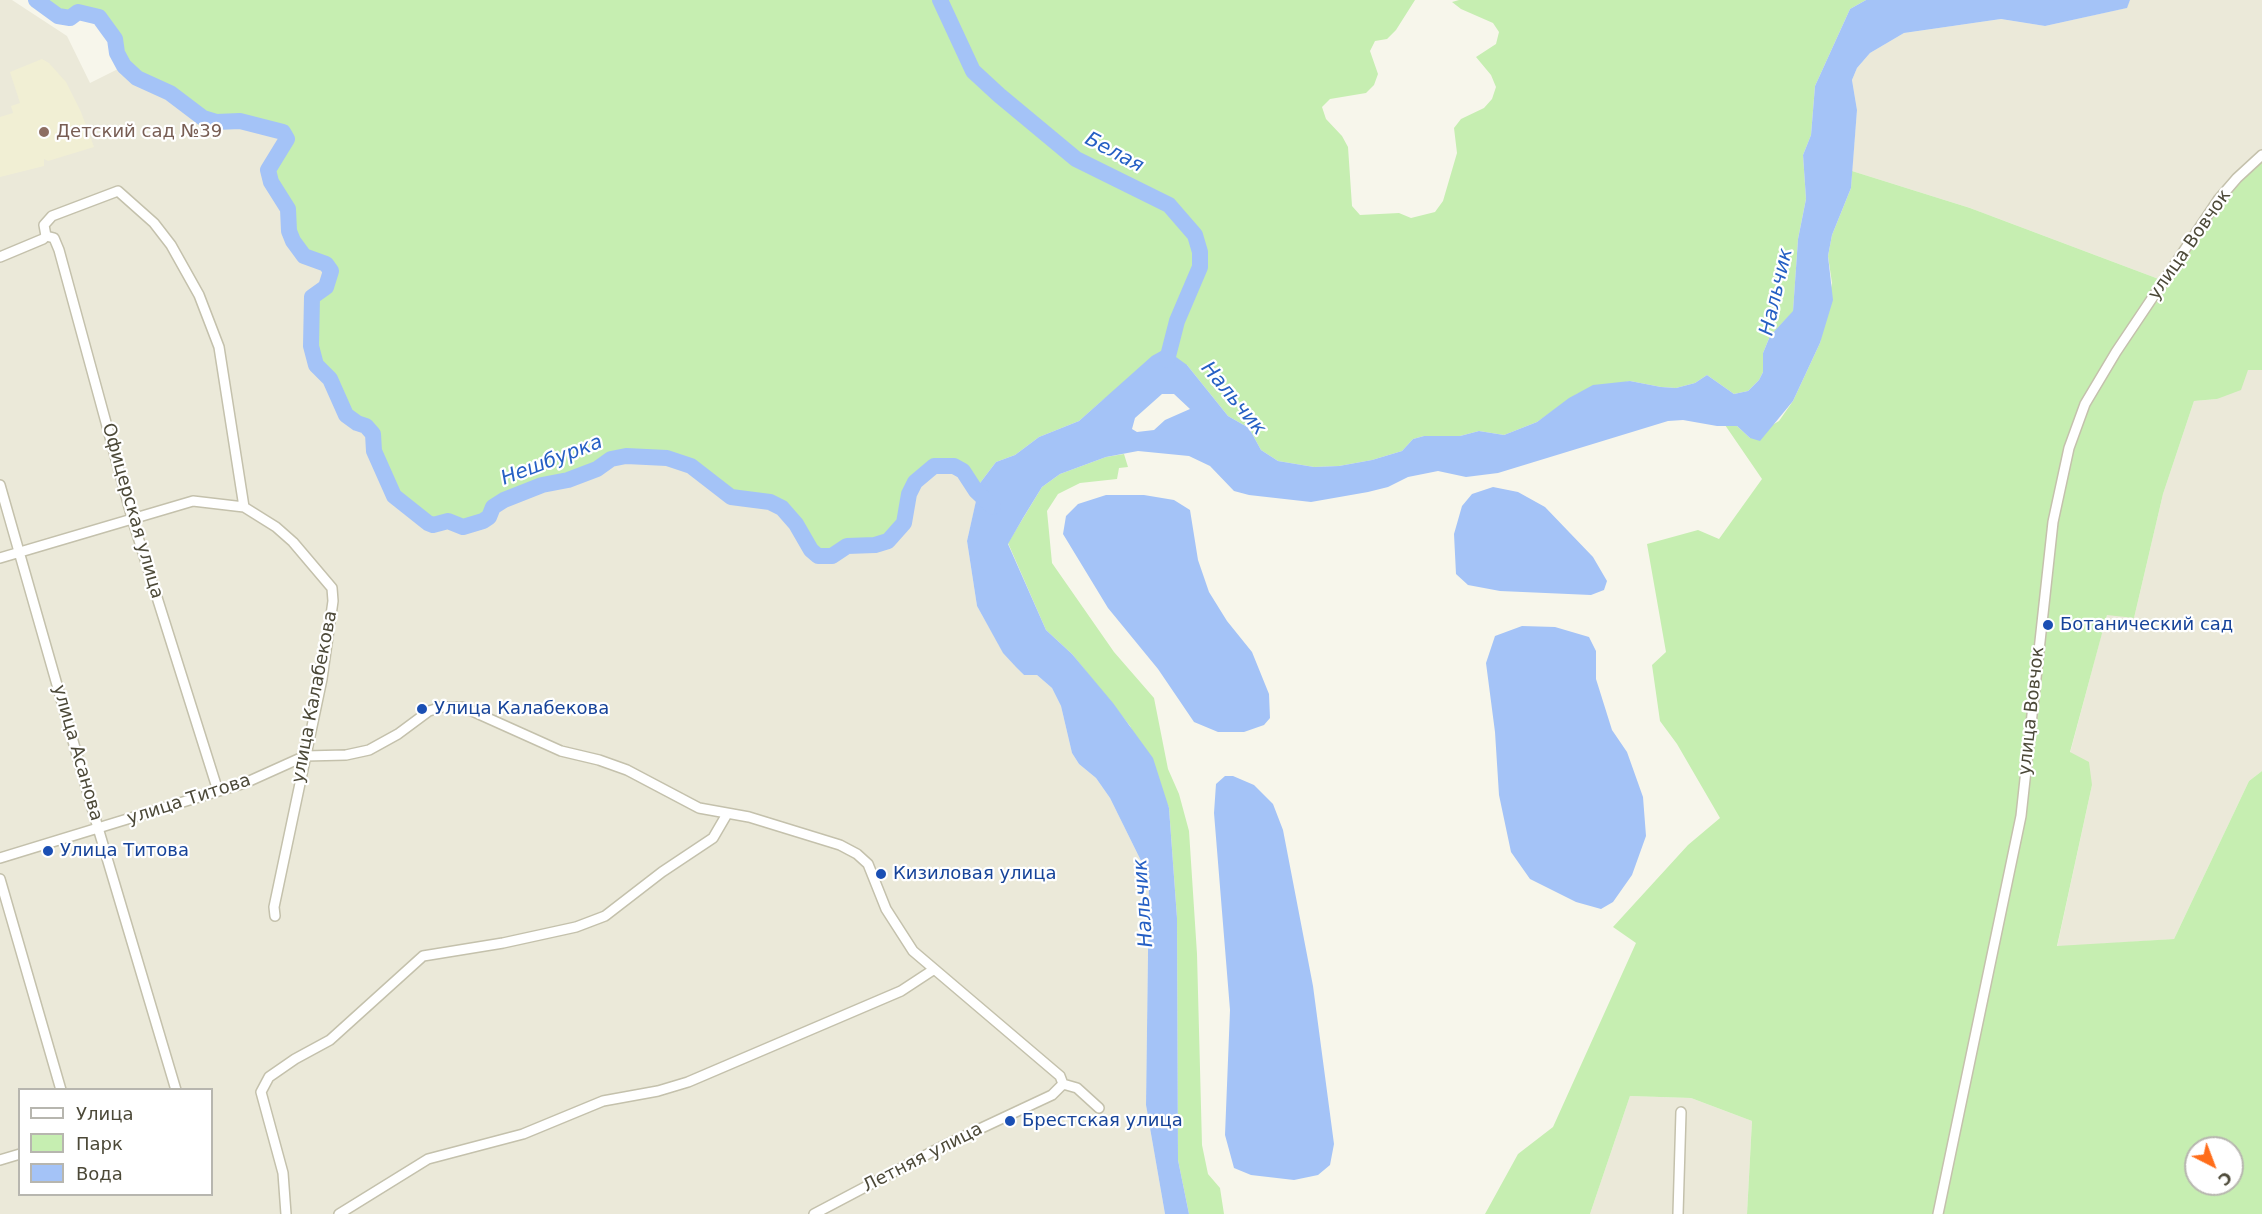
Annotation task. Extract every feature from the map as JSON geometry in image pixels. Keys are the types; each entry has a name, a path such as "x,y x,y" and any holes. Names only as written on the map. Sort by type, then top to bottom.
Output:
{"street":[{"name":"улица Вовчок","path":"1938,1214 2021,816 2052,533 2060,479 2069,448 2085,404 2116,352 2218,200 2262,155"},
{"path":"0,257 46,236 44,225 52,216 118,191 166,236 199,295 223,361 244,507 193,501 0,558"},
{"name":"Офицерская улица","path":"46,236 54,238 59,250 132,518 218,791"},
{"name":"улица Асанова","path":"0,484 98,829 176,1088"},
{"name":"улица Калабекова","path":"244,507 276,527 293,542 312,562 333,593 322,679 274,907 275,916"},
{"path":"305,756 346,755 369,750 392,739 429,711 456,706 479,712 561,751 599,760 627,770 690,804 727,814 749,817 840,845 862,857 870,867 893,922 913,951 1060,1076 1063,1084 1077,1088 1099,1108"},
{"name":"улица Титова","path":"0,858 266,775 305,756"},
{"path":"286,1214 283,1173 261,1092 269,1077 294,1059 330,1040 423,956 503,943 576,927 605,916 662,872 713,838 727,814"},
{"path":"0,879 61,1088"},
{"path":"339,1214 422,1162 458,1149 523,1134 595,1103 658,1091 688,1082 901,991 933,970"},
{"name":"Летняя улица","path":"814,1214 941,1147 1052,1095 1063,1084"},
{"path":"1678,1214 1681,1112"},
{"path":"0,1160 18,1155"}],"shaded area":[{"path":"0,0 12,0 67,36 90,83 124,66 137,78 170,93 191,110 216,122 240,121 283,132 287,139 272,160 271,182 288,209 289,231 293,241 304,256 326,264 331,271 328,282 316,293 311,305 311,346 316,365 327,375 357,423 366,426 373,434 374,451 394,496 433,525 448,521 453,524 483,521 489,517 493,507 504,500 542,485 581,475 611,459 626,456 667,458 691,466 732,498 770,502 782,508 796,524 811,550 818,556 832,556 847,546 875,545 908,509 909,494 915,482 934,466 954,466 963,471 978,493 967,541 977,606 1003,652 1024,675 1037,675 1052,688 1061,706 1072,753 1079,764 1096,778 1110,798 1149,877 1146,1105 1165,1214 0,1214"},
{"path":"2130,0 2262,0 2262,155 2164,281 1970,208 1852,171 1857,110 1852,80 1857,68 1870,53 1904,33 2001,19 2045,26 2126,8"},
{"name":"Детский сад №39","path":"42,59 49,63 66,82 81,112 94,147 48,161 44,159 44,166 0,177 0,117 13,113 11,106 20,103 10,72"},
{"path":"2248,370 2262,370 2262,771 2249,781 2174,939 2057,947 2092,785 2070,753 2107,614 2134,618 2163,494 2194,401 2217,399"},
{"path":"1630,1096 1691,1098 1752,1121 1747,1214 1590,1214"}],"green space":[{"path":"36,0 1415,0 1396,30 1387,39 1375,41 1370,51 1378,74 1374,85 1366,93 1330,99 1322,107 1326,119 1342,136 1348,147 1352,206 1360,215 1399,213 1411,218 1435,212 1443,201 1457,153 1454,128 1461,119 1484,108 1492,99 1496,87 1491,75 1476,57 1496,44 1499,32 1493,23 1461,9 1452,2 1459,0 1866,0 1850,9 1815,86 1811,135 1803,155 1806,199 1798,239 1793,312 1770,336 1763,353 1763,372 1759,380 1748,391 1734,394 1707,375 1695,383 1676,388 1630,381 1577,394 1537,422 1504,435 1479,431 1460,436 1424,436 1413,439 1402,451 1372,460 1339,466 1314,467 1278,461 1261,450 1249,428 1228,416 1187,365 1104,399 1079,421 1039,437 1015,455 996,462 980,483 978,493 963,471 954,466 934,466 915,482 909,494 904,523 888,541 875,545 847,546 832,556 818,556 811,550 796,524 782,508 770,502 731,498 691,466 667,458 626,456 611,459 581,475 542,485 504,500 493,507 489,517 463,527 448,521 433,525 422,518 394,496 374,451 373,434 366,426 346,415 330,379 316,365 311,346 312,297 326,287 331,271 326,264 304,256 293,241 289,231 288,209 271,182 268,170 287,139 283,133 240,121 216,122 203,118 170,93 137,78 124,66 117,53 115,39 99,17 78,12 70,18 58,16"},
{"path":"2262,155 2262,370 2248,370 2241,390 2217,399 2194,401 2163,494 2134,618 2107,615 2070,752 2089,762 2092,785 2057,946 2174,939 2249,781 2262,771 2262,1214 1747,1214 1752,1121 1691,1098 1630,1096 1590,1214 1485,1214 1518,1154 1553,1127 1636,943 1613,927 1688,845 1720,818 1677,744 1660,721 1652,665 1666,652 1647,544 1698,530 1719,539 1762,479 1725,425 1737,426 1750,438 1779,421 1793,401 1820,343 1832,283 1828,256 1832,235 1851,188 1852,171 1970,208 2164,281 2210,214"},
{"path":"1124,454 1128,467 1119,468 1117,479 1080,483 1058,494 1047,511 1052,563 1114,652 1154,698 1168,769 1179,794 1189,831 1197,954 1202,1145 1208,1174 1220,1188 1224,1214 1189,1214 1178,1160 1177,918 1169,808 1130,726 1072,654 1046,630 1008,543 1042,487 1060,474 1106,457"}],"water":[{"path":"1866,0 2130,0 2127,8 2045,26 2001,19 1904,33 1870,53 1857,68 1852,80 1857,110 1851,188 1832,235 1828,256 1833,300 1820,343 1793,401 1760,441 1750,438 1737,426 1717,426 1683,420 1668,421 1498,473 1466,477 1438,471 1408,477 1388,487 1368,492 1311,502 1249,495 1234,491 1210,466 1189,456 1138,451 1106,457 1060,474 1042,487 1008,544 1046,630 1072,654 1113,703 1153,758 1169,808 1177,918 1178,1160 1189,1214 1165,1214 1146,1105 1149,877 1110,798 1096,778 1079,764 1072,753 1061,706 1052,688 1037,675 1024,675 1003,653 977,606 967,541 980,483 996,462 1015,455 1039,437 1079,421 1152,356 1161,351 1176,357 1187,365 1228,416 1249,428 1261,450 1278,461 1314,467 1339,466 1372,460 1402,451 1413,439 1424,436 1460,436 1479,431 1504,435 1537,422 1569,398 1593,385 1630,381 1676,388 1695,383 1707,375 1734,394 1748,391 1759,380 1763,372 1763,353 1770,336 1793,311 1798,239 1806,199 1803,155 1811,135 1815,86 1850,9","holes":["1162,394 1174,394 1190,409 1165,420 1154,430 1137,432 1132,429 1135,418"]},
{"path":"1493,487 1518,492 1545,507 1593,557 1607,581 1604,590 1591,595 1500,591 1468,585 1456,574 1454,534 1462,506 1472,494"},
{"path":"1106,495 1144,495 1174,500 1190,510 1198,560 1209,592 1227,621 1252,652 1269,694 1270,718 1264,725 1244,732 1218,732 1194,722 1158,669 1108,608 1063,534 1066,516 1078,504"},
{"path":"1522,626 1555,627 1589,637 1596,651 1596,679 1612,730 1627,752 1643,797 1646,836 1632,875 1613,902 1601,909 1576,902 1530,879 1511,852 1499,795 1495,732 1486,663 1495,636"},
{"path":"1225,776 1233,776 1254,785 1273,804 1283,830 1313,986 1334,1144 1330,1165 1318,1175 1294,1180 1251,1175 1234,1168 1225,1135 1230,1010 1214,813 1216,784"}],"waterway":[{"name":"Нешбурка","path":"36,0 58,16 70,18 78,12 99,17 115,39 117,53 124,66 137,78 170,93 203,118 216,122 240,121 283,132 287,139 268,170 271,182 288,209 289,231 293,241 304,256 326,264 331,271 326,287 312,297 311,346 316,365 330,379 346,415 366,426 373,434 374,451 394,496 428,523 433,525 448,521 463,527 483,521 489,517 493,507 504,500 542,485 568,480 597,469 611,459 626,456 667,458 691,466 731,497 770,502 782,508 796,524 811,550 818,556 832,556 847,546 875,545 888,541 904,523 909,494 915,482 934,466 954,466 963,471 976,491 993,507"},
{"name":"Белая","path":"940,0 973,71 999,95 1076,159 1169,205 1195,235 1200,252 1200,267 1177,321 1167,360"}],"place":[{"name":"Детский сад №39","path":"44,132"},
{"name":"Ботанический сад","path":"2048,625"},
{"name":"Улица Калабекова","path":"422,709"},
{"name":"Улица Титова","path":"48,851"},
{"name":"Кизиловая улица","path":"881,874"},
{"name":"Брестская улица","path":"1010,1121"}],"water label":[{"name":"Нальчик","path":"1777,292"},
{"name":"Нальчик","path":"1233,399"},
{"name":"Нальчик","path":"1144,903"}]}
